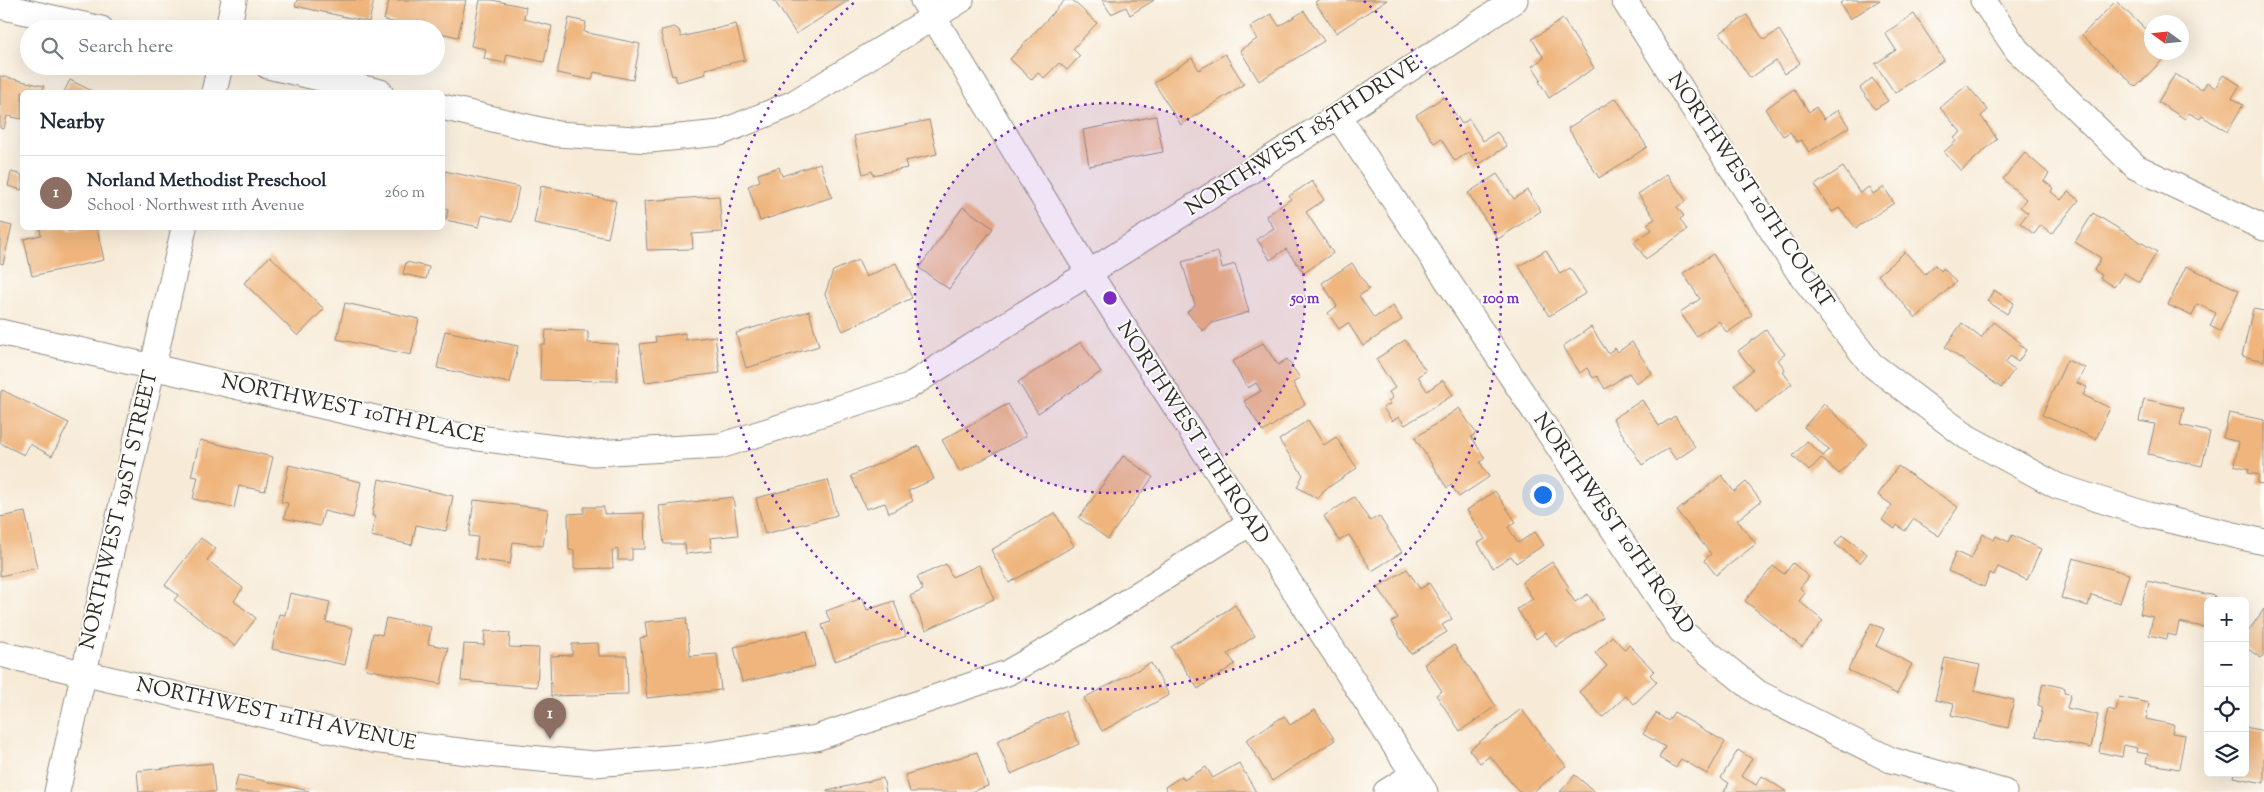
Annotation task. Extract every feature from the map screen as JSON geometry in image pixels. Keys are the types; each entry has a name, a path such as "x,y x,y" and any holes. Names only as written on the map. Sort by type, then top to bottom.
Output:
{"street":[{"path":"230,20 234,0"},
{"path":"445,108 557,134 650,140 720,133 794,103 929,8 961,0"},
{"name":"NORTHWEST 185TH DRIVE","path":"1089,273 1338,116 1515,0"},
{"name":"NORTHWEST 10TH COURT","path":"1624,0 1798,271 1871,364 1967,437 2058,486 2148,516 2264,542"},
{"path":"1983,0 2017,50 2136,166 2264,228"},
{"path":"0,6 61,20"},
{"name":"NORTHWEST 11TH ROAD","path":"929,8 1089,273 1419,784"},
{"path":"214,90 218,75"},
{"path":"307,75 371,90"},
{"name":"NORTHWEST 10TH ROAD","path":"1338,116 1681,631 1758,693 1891,760 2004,792"},
{"name":"NORTHWEST 191ST STREET","path":"57,792 184,230"},
{"name":"NORTHWEST 10TH PLACE","path":"0,332 440,433 594,453 720,446 909,386 1089,273"},
{"name":"NORTHWEST 11TH AVENUE","path":"0,654 373,740 475,753 594,764 707,755 816,738 1007,672 1079,632 1250,523"},
{"path":"1386,792 1419,784"}],"building":[{"path":"297,0 374,0 369,20 360,20 295,6"},
{"path":"389,0 466,0 458,37 445,34 445,20 384,20"},
{"path":"480,0 492,0 526,7 524,19 552,26 544,62 507,54 505,63 484,59 486,49 471,46"},
{"path":"774,0 849,0 796,34"},
{"path":"1065,0 1072,0 1097,23 1073,49 1080,56 1067,70 1059,63 1044,78 1038,73 1032,80 1010,59"},
{"path":"1102,0 1154,0 1130,15 1126,7 1111,14"},
{"path":"1318,0 1387,0 1336,33 1315,2"},
{"path":"1845,0 1880,0 1850,19 1840,3"},
{"path":"2116,1 2144,28 2144,60 2162,60 2136,87 2082,35"},
{"path":"1304,11 1324,41 1259,81 1240,50 1257,39 1250,27 1271,14 1279,26"},
{"path":"1914,14 1944,60 1895,93 1875,64 1896,50 1885,33"},
{"path":"1747,15 1764,40 1779,30 1800,63 1784,74 1776,61 1750,78 1720,33"},
{"path":"569,18 586,22 584,32 640,44 633,80 594,72 592,80 557,73"},
{"path":"1563,19 1594,68 1549,98 1539,81 1541,79 1532,66 1544,58 1532,39"},
{"path":"736,24 745,60 705,69 706,74 677,82 675,75 672,76 661,34 662,30 674,27 679,30 681,37"},
{"path":"1225,54 1244,84 1181,125 1154,83 1192,58 1199,70"},
{"path":"2175,74 2202,90 2207,82 2215,88 2223,75 2240,85 2232,98 2243,105 2227,132 2202,116 2200,119 2189,113 2185,119 2158,102"},
{"path":"0,76 44,86 43,90 20,90 20,119 7,116 4,129 0,128"},
{"path":"1872,78 1888,101 1875,109 1860,88"},
{"path":"70,80 90,90 65,90"},
{"path":"1967,85 1988,110 1981,116 1997,139 1961,171 1944,152 1956,141 1954,138 1961,132 1940,108"},
{"path":"1794,89 1809,112 1816,107 1824,119 1838,110 1849,127 1809,152 1801,140 1797,142 1790,132 1783,136 1765,109"},
{"path":"1444,97 1462,124 1469,119 1483,141 1497,132 1507,146 1478,165 1469,152 1455,161 1441,139 1434,143 1416,115"},
{"path":"1616,98 1647,147 1599,178 1568,128"},
{"path":"1156,116 1163,152 1089,166 1083,130"},
{"path":"929,120 937,154 905,161 907,168 873,175 872,171 863,174 854,136"},
{"path":"2025,153 2049,174 2044,181 2053,188 2051,192 2061,200 2068,192 2079,200 2052,234 2041,225 2034,234 2020,223 2028,213 2020,207 2026,199 2003,179"},
{"path":"820,163 832,197 760,221 748,186 760,181 758,174 779,167 782,176"},
{"path":"1843,167 1860,193 1869,187 1873,194 1884,187 1894,203 1856,228 1839,208 1832,212 1815,185"},
{"path":"445,171 519,187 512,222 482,215 479,227 446,220 448,209 445,208"},
{"path":"11,172 20,174 20,189 8,186"},
{"path":"1497,174 1514,199 1527,190 1541,211 1498,239 1468,193"},
{"path":"1667,174 1686,201 1677,207 1684,216 1680,219 1687,230 1646,259 1634,242 1652,230 1647,224 1655,219 1638,194"},
{"path":"1312,181 1324,200 1306,212 1333,253 1304,273 1286,249 1270,260 1257,239 1274,228 1266,216 1291,199 1289,196"},
{"path":"541,186 616,201 608,238 534,223"},
{"path":"719,196 722,232 692,234 693,249 647,250 644,201"},
{"path":"963,207 993,228 949,289 919,268"},
{"path":"2093,213 2157,252 2139,282 2124,273 2114,287 2100,278 2102,275 2094,270 2101,258 2075,242"},
{"path":"0,223 12,226 3,264 0,263"},
{"path":"40,230 97,230 104,260 32,276 24,239 41,235"},
{"path":"1546,250 1560,274 1570,268 1586,293 1549,316 1519,266"},
{"path":"1218,252 1222,268 1235,264 1249,312 1212,323 1203,331 1187,312 1195,305 1182,262"},
{"path":"1905,252 1925,274 1935,265 1941,271 1943,268 1956,282 1916,318 1878,275"},
{"path":"1713,254 1752,315 1727,333 1719,321 1696,336 1680,312 1700,299 1683,273"},
{"path":"270,256 324,309 298,336 244,283"},
{"path":"858,260 866,277 896,263 912,298 843,331 825,294 833,271"},
{"path":"406,262 429,267 426,279 403,274"},
{"path":"1352,263 1369,289 1359,296 1374,318 1393,306 1402,320 1363,346 1348,323 1339,329 1328,313 1337,306 1322,283"},
{"path":"2186,266 2239,290 2220,331 2210,326 2216,313 2197,304 2192,316 2168,305"},
{"path":"1994,290 2014,303 2007,314 1987,301"},
{"path":"345,303 419,319 411,355 337,339"},
{"path":"2253,309 2264,311 2264,361 2242,356"},
{"path":"809,311 819,346 746,368 736,333"},
{"path":"1993,322 2021,343 2019,345 2026,350 2018,362 2010,356 2005,363 2014,370 2001,388 1945,347 1962,323 1981,338"},
{"path":"1591,327 1608,353 1615,348 1618,352 1632,342 1652,373 1636,383 1629,373 1605,389 1597,376 1593,378 1587,368 1580,373 1563,346"},
{"path":"546,330 588,331 588,343 618,344 617,381 540,380 541,344 545,344"},
{"path":"1766,330 1785,354 1778,360 1785,369 1783,372 1792,384 1756,412 1734,385 1753,370 1738,351"},
{"path":"445,331 518,346 510,383 437,368"},
{"path":"685,333 685,340 715,336 720,373 645,382 640,344 656,342 655,337"},
{"path":"1405,340 1426,371 1418,376 1427,391 1443,380 1453,395 1405,425 1399,417 1392,421 1383,408 1390,404 1388,401 1393,398 1389,392 1395,388 1376,359"},
{"path":"1081,342 1101,372 1038,413 1018,382"},
{"path":"1263,343 1278,365 1287,359 1300,378 1293,383 1305,404 1263,432 1244,401 1261,391 1256,383 1248,388 1232,362"},
{"path":"2067,360 2085,368 2077,383 2087,387 2083,395 2110,408 2096,439 2042,415"},
{"path":"2,390 69,423 52,456 30,444 24,455 0,443 0,395"},
{"path":"2144,399 2184,408 2180,425 2210,432 2202,466 2148,454 2155,424 2139,421"},
{"path":"1642,400 1659,426 1675,416 1695,447 1676,460 1668,448 1642,465 1613,419"},
{"path":"1008,404 1026,436 960,472 942,440"},
{"path":"1824,404 1867,444 1839,474 1821,458 1809,471 1793,456 1807,441 1823,456 1829,450 1804,427"},
{"path":"1459,408 1476,433 1471,437 1485,458 1480,462 1489,477 1459,497 1451,485 1447,488 1415,438"},
{"path":"2229,413 2264,420 2264,484 2257,483 2259,475 2248,473 2249,469 2234,465 2239,442 2223,438"},
{"path":"1308,420 1324,445 1336,437 1357,468 1323,491 1318,499 1297,487 1303,475 1279,440"},
{"path":"200,440 273,457 265,491 239,486 234,508 193,499 198,477 191,476"},
{"path":"919,446 934,479 908,491 913,501 889,513 885,503 866,509 851,476"},
{"path":"1123,456 1153,477 1108,539 1079,518"},
{"path":"289,465 361,482 353,518 324,511 320,526 284,518 288,503 281,502"},
{"path":"1898,466 1958,507 1939,536 1913,519 1905,531 1897,525 1895,529 1882,520 1892,505 1878,495"},
{"path":"1722,475 1734,492 1746,482 1761,501 1737,520 1756,544 1716,575 1704,560 1711,554 1677,511"},
{"path":"379,479 453,496 446,531 416,525 412,545 371,536 375,516 372,516"},
{"path":"828,480 837,515 765,534 756,498"},
{"path":"1495,491 1516,522 1508,527 1518,543 1535,532 1544,545 1516,563 1511,556 1493,568 1478,543 1485,539 1467,510"},
{"path":"733,497 738,535 710,538 712,551 686,554 685,544 664,544 659,506"},
{"path":"1354,497 1370,521 1379,516 1402,552 1372,571 1349,535 1339,541 1324,516"},
{"path":"474,500 548,509 543,546 513,542 510,564 475,559 478,537 469,536"},
{"path":"584,507 604,507 604,514 644,513 645,549 632,549 632,560 618,560 618,549 612,550 613,568 574,569 574,550 569,550 568,514 584,513"},
{"path":"25,512 37,568 0,576 0,517"},
{"path":"1055,513 1074,546 1009,583 991,550"},
{"path":"1983,534 1994,540 1996,536 2009,542 2012,535 2041,549 2027,580 1998,567 1994,575 1990,573 1984,587 1948,571 1956,552 1971,559"},
{"path":"1842,535 1867,554 1860,563 1835,544"},
{"path":"201,538 216,549 207,560 243,588 234,601 256,618 235,646 174,600 178,595 165,585"},
{"path":"2073,558 2129,574 2120,603 2091,595 2088,606 2061,598"},
{"path":"1552,562 1569,587 1566,589 1575,602 1588,594 1603,618 1556,647 1546,632 1536,639 1517,609 1533,599 1522,582"},
{"path":"1793,563 1809,577 1800,588 1805,593 1799,601 1823,621 1802,647 1745,601 1773,566 1784,574"},
{"path":"946,564 952,577 979,565 994,599 926,630 910,596 923,590 917,577"},
{"path":"1407,569 1420,589 1429,583 1452,619 1442,625 1447,632 1411,654 1391,622 1398,618 1378,587"},
{"path":"2147,581 2215,596 2204,597 2204,627 2179,622 2176,636 2168,634 2167,639 2149,635 2153,617 2140,614"},
{"path":"290,593 330,602 326,622 353,628 345,665 272,649 279,614 285,615"},
{"path":"862,598 867,610 894,601 906,636 835,661 822,625 830,622 826,611"},
{"path":"1235,605 1255,636 1228,654 1235,664 1198,689 1171,647"},
{"path":"2264,609 2264,654 2261,658 2249,650 2249,630"},
{"path":"386,618 431,627 428,644 448,648 441,684 366,669 373,633 382,635"},
{"path":"686,618 690,656 717,654 721,690 647,698 640,638 647,637 645,622"},
{"path":"1871,623 1884,629 1876,646 1912,664 1897,694 1848,670"},
{"path":"485,631 510,633 509,647 539,648 537,687 461,681 464,644 484,645"},
{"path":"807,631 815,666 742,682 734,647"},
{"path":"1612,636 1625,650 1629,645 1654,671 1650,675 1657,682 1634,704 1626,696 1603,717 1579,692 1607,666 1595,653"},
{"path":"598,643 599,656 627,656 628,694 551,696 550,656 572,655 572,644"},
{"path":"1454,645 1496,706 1460,731 1436,695 1442,691 1424,664"},
{"path":"1945,658 1980,665 1974,691 2014,700 2008,728 1951,715 1954,704 1935,700"},
{"path":"1151,663 1169,695 1102,731 1084,698"},
{"path":"2043,683 2065,688 2064,693 2071,694 2067,708 2098,715 2091,748 2036,736 2043,707 2038,705"},
{"path":"2119,697 2149,703 2146,719 2174,725 2172,733 2185,735 2179,769 2146,763 2148,754 2136,752 2137,748 2124,745 2122,757 2099,752 2108,709 2116,711"},
{"path":"1521,709 1566,766 1533,792 1519,792 1490,756 1480,763 1469,750"},
{"path":"1315,710 1335,740 1272,781 1246,740 1284,716 1290,725"},
{"path":"1065,711 1079,744 1011,774 997,741"},
{"path":"1674,712 1725,742 1707,774 1681,759 1676,768 1659,758 1665,747 1643,734 1656,713 1668,721"},
{"path":"2249,728 2264,731 2264,783 2233,777 2249,777"},
{"path":"1738,750 1752,759 1741,776 1756,785 1762,776 1787,792 1724,792 1729,783 1721,778"},
{"path":"977,752 988,786 970,792 910,792 905,775"},
{"path":"212,763 215,792 139,792 137,771"},
{"path":"1239,763 1256,792 1168,792 1165,787 1182,776 1184,780 1206,767 1213,778"},
{"path":"238,775 309,791 309,792 234,792"},
{"path":"1575,775 1595,792 1560,792"},
{"path":"883,778 886,792 827,792 827,791"}],"place":[{"name":"Norland Methodist Preschool","path":"550,739"}]}
